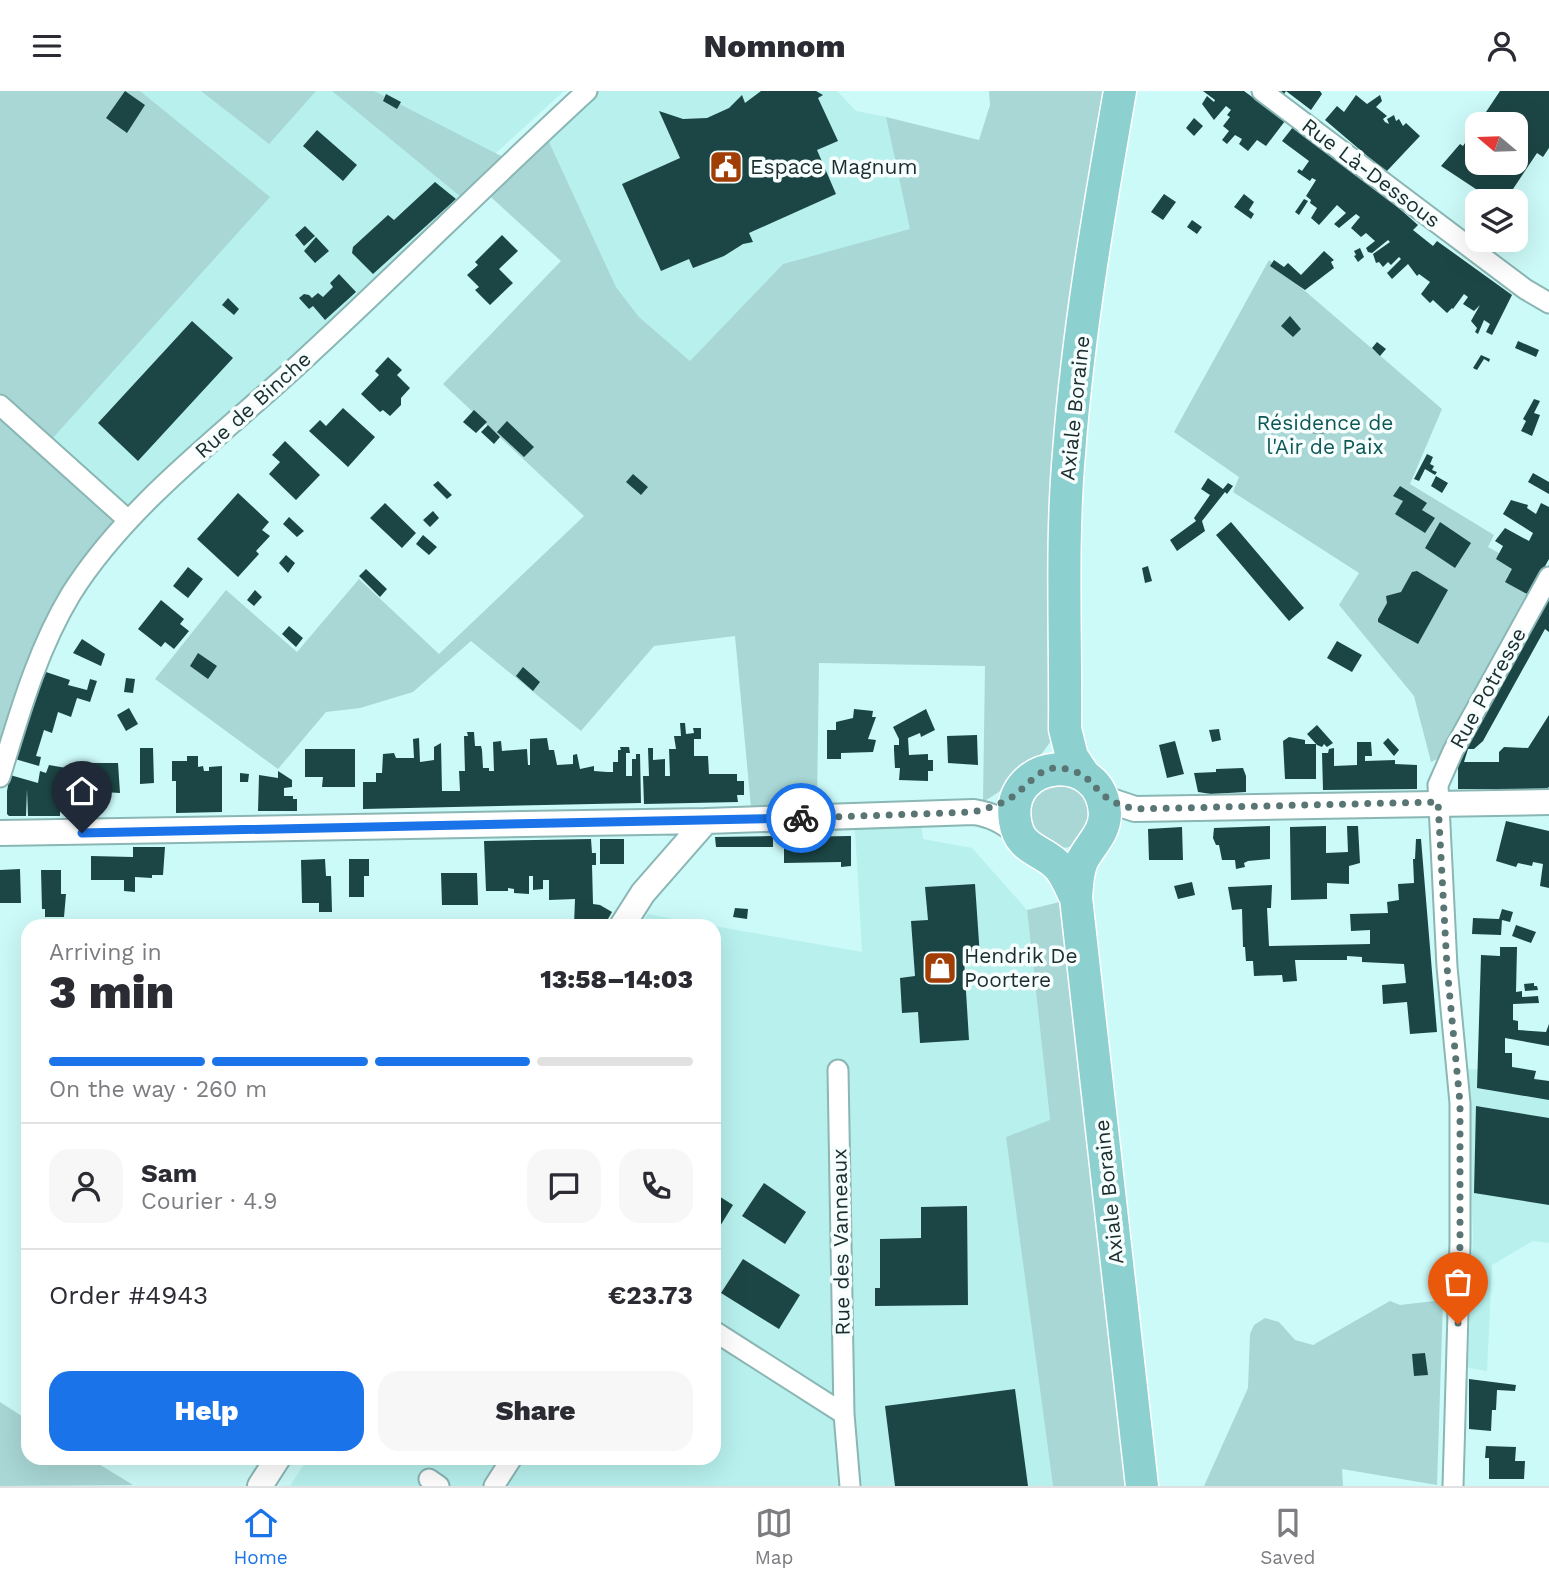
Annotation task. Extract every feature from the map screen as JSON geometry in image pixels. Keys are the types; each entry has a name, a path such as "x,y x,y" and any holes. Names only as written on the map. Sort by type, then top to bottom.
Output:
{"main road":[{"name":"Axiale Boraine","path":"1120,91 1076,375 1068,456 1065,729 1072,757 1104,803 1105,817 1078,874 1076,898 1142,1486"},
{"path":"1018,834 1014,809 1031,780 1059,746 1065,729"},
{"path":"1031,780 1054,768 1092,783"},
{"name":"Axiale Boraine","path":"1018,834 1024,843 1056,864 1065,875 1076,898"},
{"path":"1041,856 1066,859 1096,839"}],"street":[{"name":"Rue de Binche","path":"0,777 31,681 52,631 84,575 128,520 301,362 587,91"},
{"name":"Rue Là-Dessous","path":"1262,91 1525,289 1549,303"},
{"path":"0,405 128,520"},
{"name":"Rue Potresse","path":"1453,1486 1460,1243 1460,1103 1447,967 1438,785 1443,770 1549,577"},
{"path":"0,833 670,822 974,812 1014,796 1031,780"},
{"path":"1092,783 1111,801 1135,809 1549,801"},
{"path":"1096,839 1110,822 1135,809"},
{"path":"974,812 997,818 1018,834"},
{"path":"627,919 652,883 706,821"},
{"path":"652,883 670,822"},
{"name":"Rue des Vanneaux","path":"838,1070 844,1414 850,1486"},
{"path":"721,1335 844,1414"},
{"path":"260,1486 274,1465"},
{"path":"494,1486 508,1465"}],"shaded area":[{"path":"0,91 564,91 496,153 489,195 71,582 0,759"},
{"path":"587,91 837,91 856,111 886,117 911,229 783,264 690,361 639,317 616,287 544,131"},
{"path":"1290,418 1316,423 1329,421 1333,431 1311,433 1291,422"},
{"path":"921,824 923,839 972,848 1027,910 1050,1121 1006,1137 1053,1486 290,1486 304,1465 721,1465 721,927 862,952 855,830"},
{"path":"648,914 675,919 645,919"},
{"path":"1511,1066 1536,1071 1534,1078 1549,1081 1549,1243 1533,1241 1492,1265 1487,1371 1468,1368 1473,1232 1465,1069 1511,1071"}],"green space":[{"path":"0,91 140,91 270,197 51,440 0,393"},
{"path":"201,91 316,91 269,144"},
{"path":"332,91 374,91 503,157 461,197"},
{"path":"989,91 1110,91 1052,739 1030,767 1004,789 983,802 985,666 819,663 817,804 751,807 735,636 654,646 581,731 471,641 413,692 360,708 326,712 278,769 155,679 226,590 297,652 359,579 439,654 584,516 443,384 561,261 482,189 544,131 616,287 639,317 690,361 783,264 910,229 886,117 979,140 990,105"},
{"name":"Résidence de l'Air de Paix","path":"1269,260 1442,409 1410,484 1494,535 1488,547 1542,577 1446,755 1431,762 1414,696 1339,605 1359,573 1233,492 1239,477 1174,432"},
{"path":"0,405 128,520 84,575 0,777"},
{"path":"1050,781 1083,788 1095,820 1080,839 1069,847 1055,846 1033,836 1027,804"},
{"path":"1076,898 1141,1486 1053,1486 1006,1137 1050,1120 1027,910"},
{"path":"1443,1300 1437,1485 1342,1469 1343,1486 1204,1486 1248,1388 1250,1334 1254,1325 1265,1318 1279,1322 1295,1340 1313,1345 1390,1301 1400,1305"},
{"path":"0,1402 21,1416 21,1465 100,1465 133,1485 0,1486"}],"building":[{"path":"125,91 145,105 127,133 106,118"},
{"name":"Espace Magnum","path":"761,91 816,91 823,95 818,98 838,141 817,150 836,194 749,233 753,242 743,244 724,256 693,268 689,259 661,271 622,184 680,158 659,111 683,119 707,118 729,108 742,95 745,103"},
{"path":"1203,91 1244,91 1285,121 1266,146 1257,140 1248,151 1239,144 1242,139 1235,135 1227,144 1222,140 1229,131 1223,126 1230,117 1227,115 1231,110 1226,106 1214,120 1202,104 1207,96 1214,102 1215,100"},
{"path":"1286,91 1320,91 1322,94 1311,110"},
{"path":"1500,91 1549,91 1549,148 1543,157 1537,153 1528,166 1528,112 1486,112"},
{"path":"386,94 401,102 397,109 383,101"},
{"path":"1356,95 1367,104 1380,95 1382,101 1376,107 1387,116 1383,119 1385,122 1389,124 1387,119 1394,115 1396,121 1399,119 1403,126 1406,123 1420,136 1386,172 1325,120 1337,106 1344,112"},
{"path":"1194,118 1203,126 1194,136 1186,128"},
{"path":"1293,127 1376,188 1418,225 1413,230 1433,246 1437,241 1512,295 1492,335 1486,332 1490,324 1484,320 1478,334 1475,332 1477,328 1471,321 1480,305 1474,311 1463,304 1468,297 1464,294 1447,313 1433,300 1430,303 1421,294 1430,282 1419,274 1417,276 1408,264 1392,279 1387,273 1401,259 1399,257 1391,265 1388,262 1383,267 1379,262 1376,263 1373,254 1390,242 1388,240 1372,253 1368,252 1366,248 1375,241 1366,233 1361,237 1351,228 1360,217 1356,214 1339,228 1334,224 1346,213 1337,205 1319,225 1311,218 1317,208 1306,196 1316,180 1312,178 1310,181 1297,172 1299,169 1302,171 1309,161 1282,141"},
{"path":"317,130 357,165 343,181 303,146"},
{"path":"1465,143 1465,175 1522,175 1513,189 1476,189 1441,166 1460,144 1463,146"},
{"path":"435,182 456,199 373,274 352,253 353,247 388,215 394,220"},
{"path":"1164,194 1176,202 1163,220 1151,212"},
{"path":"1244,194 1254,202 1249,210 1254,214 1251,219 1234,207"},
{"path":"1304,199 1308,201 1299,215 1295,212"},
{"path":"1192,220 1202,227 1197,234 1187,227"},
{"path":"305,226 315,236 304,246 295,235"},
{"path":"502,235 518,251 499,269 513,283 490,305 475,290 479,287 467,275 478,265 475,262"},
{"path":"316,237 329,251 315,263 304,251"},
{"path":"1360,248 1364,257 1358,262 1354,251"},
{"path":"1324,251 1334,260 1331,262 1334,268 1305,290 1270,266 1274,260 1284,267 1288,263 1301,275"},
{"path":"339,274 356,292 325,320 313,306 309,309 299,298 304,294 312,298 318,293 323,297 333,287 330,283"},
{"path":"228,298 239,309 234,315 222,305"},
{"path":"1290,316 1301,329 1293,337 1281,326"},
{"path":"192,321 233,358 138,461 98,423"},
{"path":"1518,341 1539,350 1536,357 1515,348"},
{"path":"1377,342 1386,349 1380,356 1372,348"},
{"path":"1481,355 1490,359 1489,362 1484,359 1477,370 1473,368"},
{"path":"388,357 402,370 397,375 410,388 401,398 401,405 390,416 383,410 380,412 361,394 379,375 375,371"},
{"path":"1534,399 1540,401 1534,413 1540,415 1532,436 1521,431 1526,421 1523,419"},
{"path":"343,408 375,437 348,467 309,431 320,420 326,426"},
{"path":"474,410 487,422 476,433 463,422"},
{"path":"507,421 534,447 524,457 497,432"},
{"path":"488,425 500,437 494,444 481,432"},
{"path":"285,441 320,475 296,500 269,474 280,462 272,455"},
{"path":"1427,454 1433,457 1430,464 1434,466 1432,470 1437,472 1435,475 1425,469 1419,481 1414,479"},
{"path":"1533,473 1549,482 1549,494 1528,482"},
{"path":"633,474 648,487 641,495 626,482"},
{"path":"1436,476 1448,483 1442,493 1431,486"},
{"path":"1208,478 1223,489 1228,483 1233,486 1202,521 1205,531 1177,551 1170,540 1196,521 1194,518 1210,495 1201,489"},
{"path":"438,481 452,495 447,499 433,485"},
{"path":"1400,486 1427,503 1422,510 1435,518 1425,533 1395,514 1403,501 1393,496"},
{"path":"238,493 269,522 262,530 270,536 256,551 259,554 238,577 197,539"},
{"path":"1511,500 1528,505 1527,508 1536,514 1541,503 1549,507 1549,559 1529,595 1505,582 1512,569 1496,559 1503,546 1495,541 1505,528 1529,541 1533,533 1503,514"},
{"path":"385,503 416,533 402,548 370,518"},
{"path":"433,511 439,518 430,527 423,520"},
{"path":"289,517 304,531 297,537 283,524"},
{"path":"1231,522 1304,608 1289,621 1216,535"},
{"path":"1440,522 1471,543 1455,568 1425,548"},
{"path":"423,535 437,547 429,555 416,544"},
{"path":"286,555 295,563 288,573 279,563"},
{"path":"1148,566 1152,581 1145,583 1142,568"},
{"path":"188,567 203,579 188,598 173,586"},
{"path":"366,569 387,589 380,597 359,576"},
{"path":"1417,571 1448,590 1418,644 1378,622 1387,603 1386,596 1401,592 1412,572"},
{"path":"255,590 262,597 254,606 247,600"},
{"path":"1549,594 1549,632 1545,629 1483,741 1474,749 1468,749 1464,762 1499,762 1499,752 1504,747 1528,748 1549,715 1549,787 1458,789 1458,762 1464,743"},
{"path":"161,600 184,619 180,624 189,631 174,649 165,642 161,647 138,629"},
{"path":"289,626 303,638 296,647 282,634"},
{"path":"82,639 105,654 101,666 73,653"},
{"path":"1337,641 1362,655 1352,672 1327,658"},
{"path":"198,653 217,666 208,679 190,666"},
{"path":"523,667 540,682 533,691 516,676"},
{"path":"43,671 70,680 68,685 87,690 90,679 97,681 90,702 77,698 71,717 58,712 52,733 44,730 36,756 41,757 39,766 15,759"},
{"path":"126,678 135,679 133,693 124,692"},
{"path":"129,708 138,724 126,731 117,715"},
{"path":"854,709 873,711 872,717 876,717 868,739 876,740 873,752 841,753 841,759 827,759 827,730 836,730 836,722 853,718"},
{"path":"926,709 935,730 921,737 920,733 908,738 909,755 928,754 928,760 933,760 933,771 928,771 928,781 899,780 900,768 895,768 894,745 899,745 899,739 893,727"},
{"path":"680,723 685,723 686,734 694,733 693,728 701,728 701,739 694,739 694,756 708,756 709,774 737,774 737,781 744,781 744,795 737,795 738,802 644,804 643,776 649,776 648,748 653,748 653,760 665,759 665,776 670,776 669,749 676,749 674,736 681,736"},
{"path":"1317,725 1333,743 1327,747 1324,744 1322,747 1317,745 1307,734"},
{"path":"1219,729 1221,740 1212,742 1209,730"},
{"path":"467,732 474,732 475,746 481,746 482,750 483,768 489,768 489,771 494,771 493,742 501,741 502,751 527,749 530,765 530,739 547,738 549,750 554,750 557,765 573,764 573,755 577,754 580,769 594,766 594,771 607,772 613,772 613,762 618,762 620,747 629,747 630,753 626,753 626,776 632,776 632,759 636,759 636,754 640,754 641,803 363,809 363,782 376,782 376,773 382,773 383,754 394,753 396,758 414,758 413,739 419,738 420,762 434,760 434,747 441,743 442,791 460,791 459,771 465,771 464,736 468,736"},
{"path":"977,735 978,765 948,763 947,736"},
{"path":"1289,737 1305,740 1305,744 1316,744 1316,779 1285,779 1283,741"},
{"path":"1388,738 1399,750 1394,756 1383,743"},
{"path":"1175,741 1184,774 1167,778 1159,745"},
{"path":"1357,742 1371,742 1372,756 1365,756 1365,761 1395,760 1395,764 1417,765 1417,789 1323,790 1322,753 1328,753 1329,749 1334,748 1334,766 1357,765"},
{"path":"140,748 153,748 154,783 140,784"},
{"path":"305,749 355,749 355,787 322,787 323,777 305,777"},
{"path":"187,756 198,756 198,767 203,766 204,771 209,771 209,767 222,766 222,812 176,813 176,781 172,781 172,761 187,761"},
{"path":"88,763 118,763 120,793 87,791"},
{"path":"49,765 72,769 63,804 60,805 60,816 28,816 27,789 26,816 9,816 7,791 10,775 38,783 40,771 46,773"},
{"path":"1243,768 1246,792 1198,792 1194,773"},
{"path":"278,771 292,780 292,787 284,788 284,796 297,799 297,811 258,811 259,775 278,778"},
{"path":"240,773 249,774 248,782 240,782"},
{"path":"1506,821 1549,831 1549,888 1540,886 1543,864 1533,862 1532,866 1518,863 1516,867 1496,861"},
{"path":"1270,826 1270,859 1248,861 1244,863 1245,867 1236,869 1235,860 1222,860 1219,845 1216,845 1213,838 1214,828"},
{"path":"1326,826 1326,853 1348,852 1347,826 1358,826 1360,863 1349,866 1349,884 1327,883 1327,899 1291,900 1290,827"},
{"path":"1182,827 1183,860 1149,860 1148,829"},
{"path":"773,836 773,847 716,847 715,837"},
{"path":"851,836 851,866 841,867 841,862 784,863 784,837"},
{"path":"591,839 592,853 596,853 596,865 592,865 593,904 612,912 608,919 574,919 575,899 549,900 549,880 543,880 543,889 533,890 533,876 529,876 529,894 514,893 514,889 508,888 508,891 486,891 484,841"},
{"path":"600,839 624,839 624,864 600,864"},
{"path":"1416,839 1421,839 1437,1032 1410,1034 1407,1002 1383,1004 1382,985 1406,983 1404,964 1362,962 1362,957 1347,956 1347,960 1295,960 1297,981 1283,982 1282,975 1254,976 1253,961 1246,961 1243,947 1242,909 1232,910 1228,887 1272,885 1271,908 1267,908 1269,946 1370,944 1370,930 1351,931 1350,914 1388,913 1387,902 1399,900 1398,884 1414,883"},
{"path":"133,847 165,847 163,875 152,875 152,878 135,877 135,892 124,891 124,880 91,880 91,856 133,857"},
{"path":"325,859 326,876 331,876 332,912 319,912 319,903 302,903 301,860"},
{"path":"349,859 369,859 369,876 364,876 364,897 349,897"},
{"path":"20,869 21,903 0,903 0,870"},
{"path":"41,870 61,870 61,894 66,894 64,917 45,917 45,909 42,909"},
{"path":"441,873 477,873 478,905 442,905"},
{"path":"1192,882 1195,895 1178,899 1174,886"},
{"name":"Hendrik De Poortere","path":"975,884 980,957 964,959 969,1040 920,1043 918,1012 902,1013 900,978 915,976 911,921 928,920 925,887"},
{"path":"735,908 748,909 747,919 733,917"},
{"path":"1502,909 1513,912 1510,922 1502,920 1501,935 1472,934 1473,918 1499,919"},
{"path":"1516,925 1536,932 1531,943 1512,936"},
{"path":"1500,947 1517,947 1516,992 1522,991 1522,997 1538,996 1539,1003 1513,1004 1513,1020 1518,1021 1518,1030 1546,1032 1549,1024 1549,1046 1505,1038 1505,1053 1512,1053 1512,1067 1536,1071 1534,1079 1549,1081 1549,1100 1477,1088 1481,955 1500,956"},
{"path":"1534,983 1538,990 1525,991 1524,984"},
{"path":"1476,1106 1549,1118 1549,1205 1474,1193"},
{"path":"764,1183 806,1212 785,1244 742,1216"},
{"path":"721,1197 733,1205 721,1225"},
{"path":"967,1206 968,1305 875,1306 875,1288 880,1288 880,1239 921,1238 921,1207"},
{"path":"743,1259 800,1295 779,1329 721,1293"},
{"path":"1425,1353 1428,1375 1414,1376 1412,1354"},
{"path":"1469,1379 1516,1385 1515,1391 1497,1390 1491,1431 1469,1429"},
{"path":"1015,1389 1028,1486 895,1486 885,1406"},
{"path":"1486,1446 1516,1447 1515,1461 1525,1461 1524,1479 1489,1479"}],"way so far":[{"path":"801,818 974,812 1014,796 1030,779 1054,768 1070,769 1084,775 1111,801 1135,809 1438,802 1447,967 1460,1103 1458,1324"}],"place":[{"name":"Espace Magnum","path":"726,167"},
{"name":"Hendrik De Poortere","path":"940,968"}],"route":[{"path":"82,833 801,818"}]}
